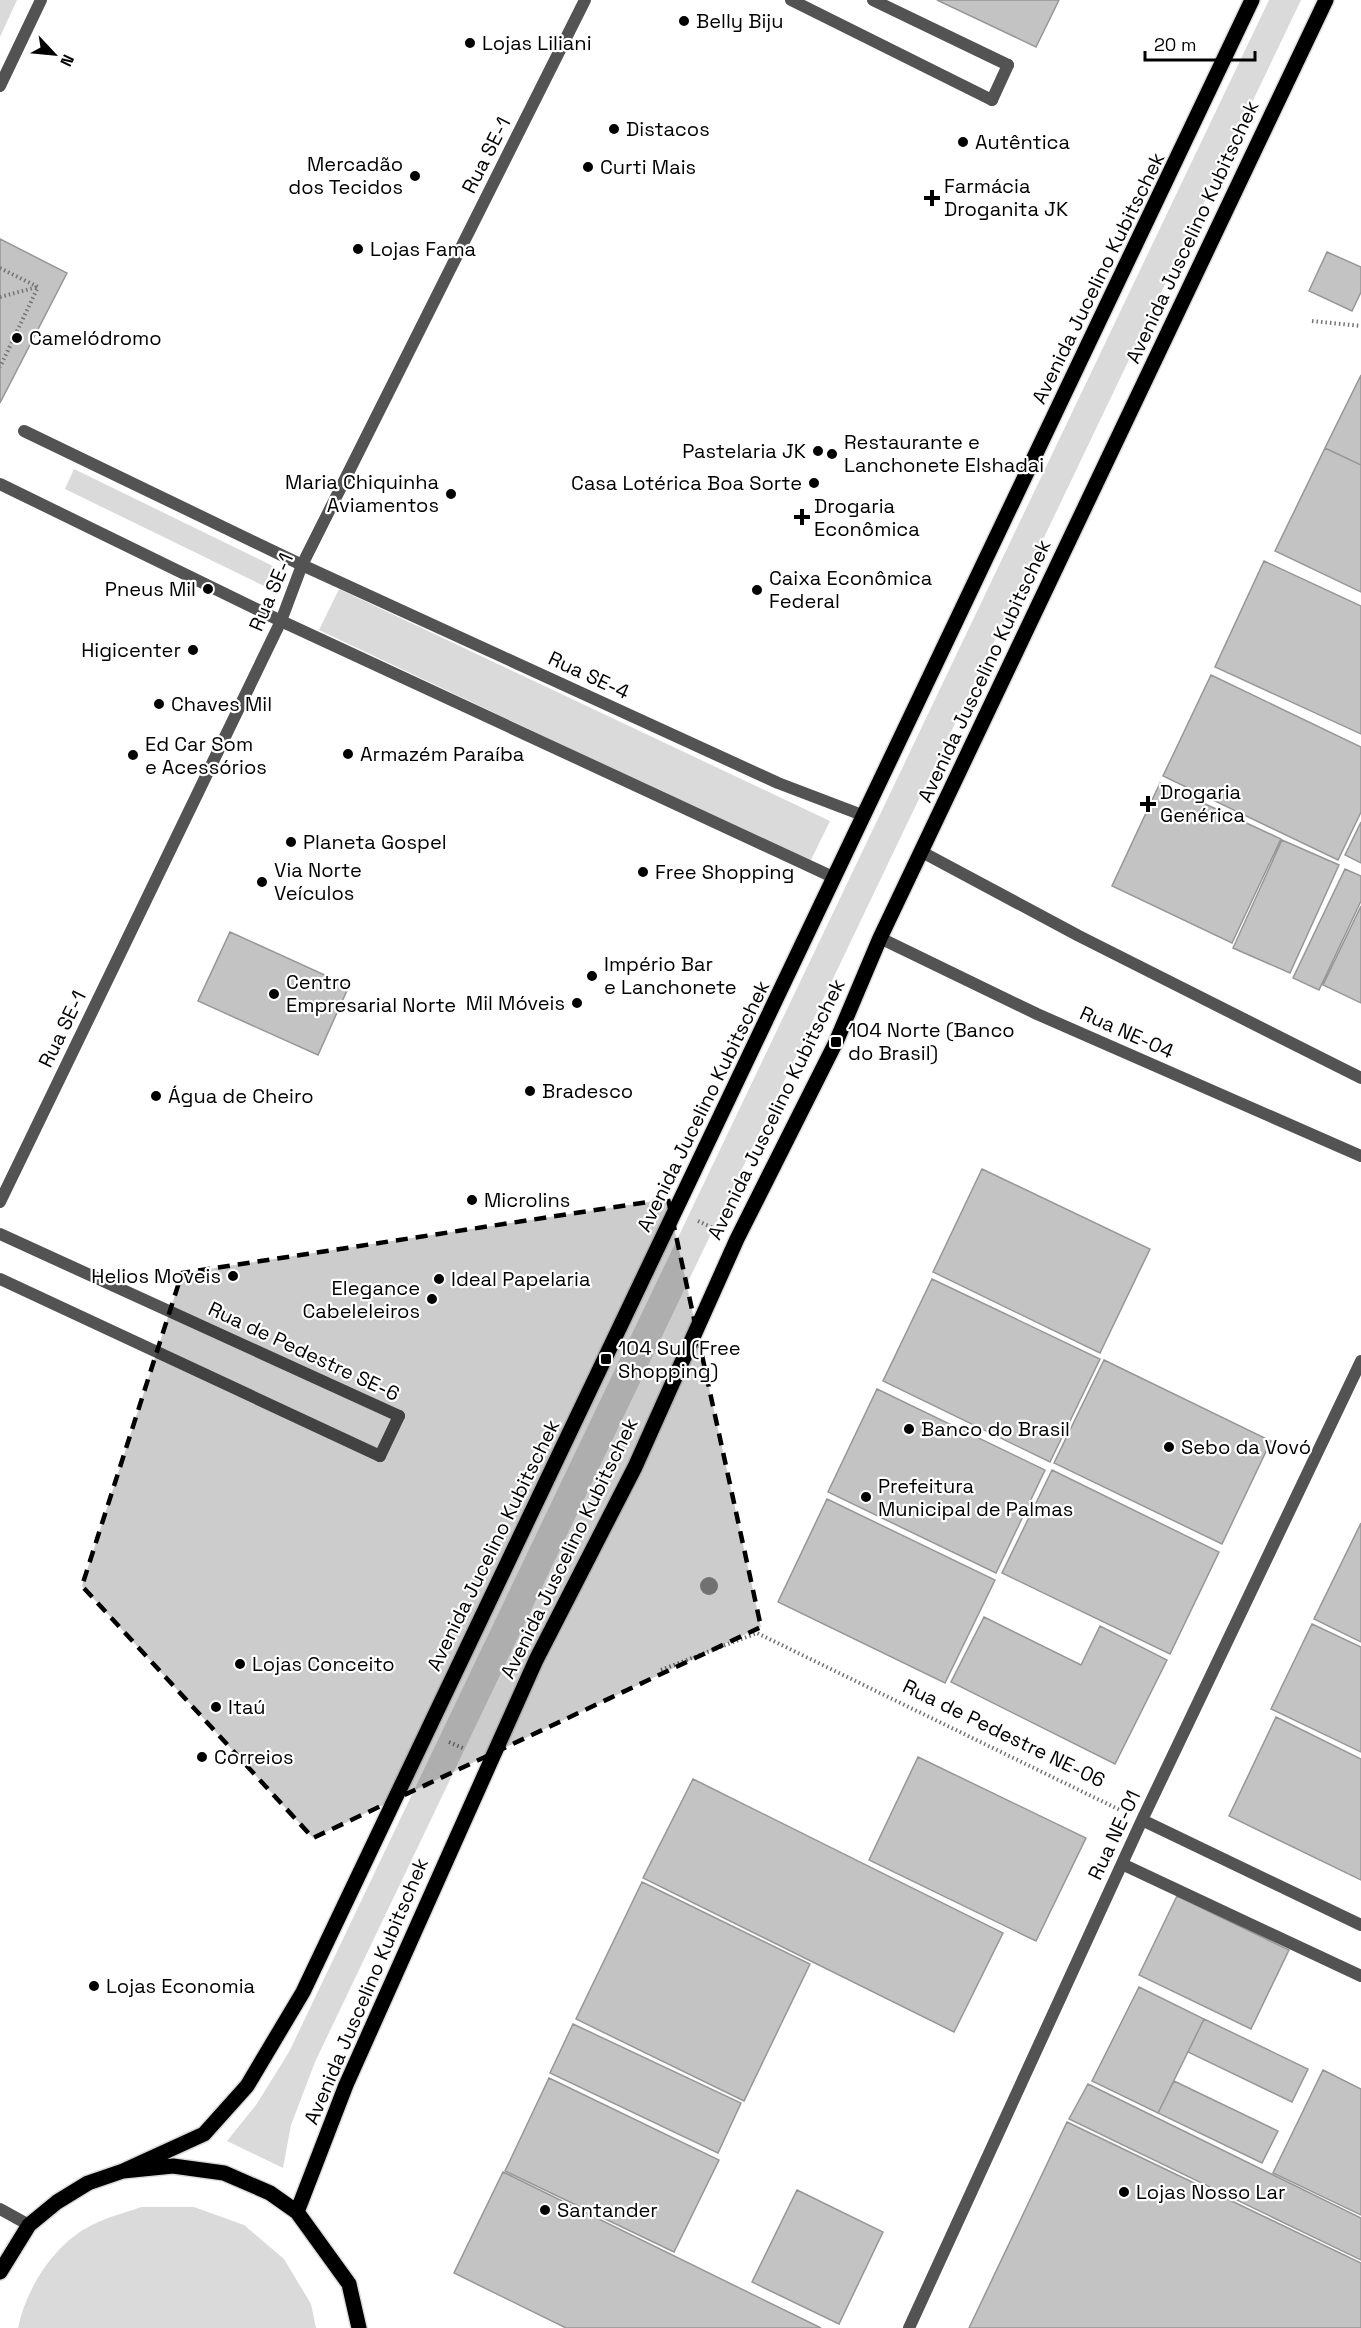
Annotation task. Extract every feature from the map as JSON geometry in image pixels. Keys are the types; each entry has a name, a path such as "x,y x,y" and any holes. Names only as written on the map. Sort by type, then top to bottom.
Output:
{"main road":[{"name":"Avenida Jucelino Kubitschek","path":"123,2171 204,2134 247,2085 303,1992 1252,0"},
{"name":"Avenida Juscelino Kubitschek","path":"297,2212 345,2085 531,1670 635,1467 737,1239 836,1042 880,938 1326,0"},
{"path":"0,2272 29,2225 57,2202 88,2184 123,2171 173,2166 224,2173 270,2193 297,2212 349,2284 359,2328"}],"street":[{"path":"0,86 40,0"},
{"name":"Rua SE-1","path":"0,1202 281,621 302,565 585,0"},
{"path":"790,0 992,100 1008,65 873,0"},
{"name":"Rua SE-4","path":"24,431 302,565 778,783 862,815"},
{"path":"0,484 281,621 835,878"},
{"path":"922,852 1079,936 1361,1078"},
{"name":"Rua NE-04","path":"880,938 1037,1014 1361,1156"},
{"name":"Rua de Pedestre SE-6","path":"0,1233 399,1416 380,1456 0,1280"},
{"name":"Rua NE-01","path":"909,2328 1142,1820 1361,1361"},
{"path":"1142,1820 1361,1925"},
{"path":"1122,1864 1361,1976"},
{"path":"0,2209 29,2225"}],"path":[{"path":"0,268 38,287"},
{"path":"0,297 38,287"},
{"path":"0,367 38,287"},
{"path":"1312,321 1361,326"},
{"name":"Rua de Pedestre NE-06","path":"661,1670 757,1633 1142,1820"}],"highlighted area":[{"path":"668,1199 761,1627 313,1838 82,1586 182,1273"}],"shaded area":[{"path":"0,0 17,0 0,37"},
{"path":"1269,0 1301,0 315,2062 291,2125 283,2168 227,2141 256,2105 289,2052"},
{"path":"74,469 273,566 264,586 65,489"},
{"path":"339,589 830,821 810,862 319,630"},
{"path":"141,2207 194,2207 244,2225 284,2259 311,2304 316,2328 18,2328 35,2283 54,2255 66,2243 98,2222"}],"building":[{"path":"937,0 1059,0 1036,47"},
{"name":"Camelódromo","path":"0,239 67,273 0,403"},
{"path":"1327,252 1361,267 1361,292 1352,311 1309,291"},
{"path":"1361,375 1361,465 1325,448"},
{"path":"1325,448 1361,465 1361,592 1275,551"},
{"path":"1264,561 1361,606 1361,734 1215,667"},
{"path":"1211,675 1361,747 1361,812 1338,860 1163,776"},
{"path":"1160,783 1281,839 1232,943 1112,886"},
{"path":"1361,822 1361,863 1345,855"},
{"path":"1282,840 1339,865 1290,973 1233,948"},
{"path":"1345,869 1361,876 1361,901 1319,990 1293,978"},
{"path":"1361,906 1361,1003 1323,985"},
{"name":"Centro Empresarial Norte","path":"230,932 349,986 318,1055 198,1001"},
{"path":"982,1169 1150,1249 1100,1353 933,1272"},
{"path":"932,1279 1100,1359 1050,1462 883,1381"},
{"path":"1104,1360 1271,1441 1222,1544 1054,1463"},
{"path":"877,1389 1045,1470 996,1573 828,1492"},
{"path":"1052,1470 1219,1552 1170,1654 1002,1573"},
{"path":"827,1499 995,1580 945,1683 778,1602"},
{"path":"1361,1523 1361,1642 1314,1619"},
{"path":"984,1617 1081,1665 1100,1626 1167,1660 1115,1764 951,1682"},
{"path":"1312,1624 1361,1647 1361,1752 1271,1709"},
{"path":"1276,1717 1361,1759 1361,1880 1229,1816"},
{"path":"918,1757 1086,1838 1036,1941 869,1860"},
{"path":"693,1779 1003,1933 954,2032 643,1878"},
{"path":"642,1882 810,1964 744,2101 576,2019"},
{"path":"1177,1896 1289,1950 1251,2029 1139,1975"},
{"path":"1139,1987 1204,2019 1158,2113 1092,2081"},
{"path":"1204,2019 1308,2069 1292,2102 1188,2052"},
{"path":"573,2024 741,2103 718,2153 550,2073"},
{"path":"1323,2070 1361,2089 1361,2215 1273,2173"},
{"path":"549,2078 719,2160 674,2252 505,2171"},
{"path":"1174,2081 1278,2131 1262,2163 1158,2113"},
{"path":"1088,2084 1361,2218 1361,2260 1069,2119"},
{"name":"Lojas Nosso Lar","path":"1067,2122 1361,2263 1361,2328 969,2328"},
{"path":"503,2172 821,2328 566,2328 454,2273"},
{"path":"797,2190 883,2232 839,2324 752,2282"}],"place":[{"name":"Belly Biju","path":"684,21"},
{"name":"Lojas Liliani","path":"470,43"},
{"name":"Distacos","path":"614,129"},
{"name":"Autêntica","path":"963,142"},
{"name":"Curti Mais","path":"588,167"},
{"name":"Mercadão dos Tecidos","path":"415,176"},
{"name":"Farmácia Droganita JK","path":"932,198"},
{"name":"Lojas Fama","path":"358,249"},
{"name":"Camelódromo","path":"17,338"},
{"name":"Pastelaria JK","path":"818,451"},
{"name":"Restaurante e Lanchonete Elshadai","path":"832,454"},
{"name":"Casa Lotérica Boa Sorte","path":"814,483"},
{"name":"Maria Chiquinha Aviamentos","path":"451,494"},
{"name":"Drogaria Econômica","path":"802,517"},
{"name":"Pneus Mil","path":"208,589"},
{"name":"Caixa Econômica Federal","path":"757,590"},
{"name":"Higicenter","path":"193,650"},
{"name":"Chaves Mil","path":"159,704"},
{"name":"Armazém Paraíba","path":"348,754"},
{"name":"Ed Car Som e Acessórios","path":"133,755"},
{"name":"Drogaria Genérica","path":"1148,804"},
{"name":"Planeta Gospel","path":"291,842"},
{"name":"Free Shopping","path":"643,872"},
{"name":"Via Norte Veículos","path":"262,882"},
{"name":"Império Bar e Lanchonete","path":"592,976"},
{"name":"Centro Empresarial Norte","path":"274,994"},
{"name":"Mil Móveis","path":"577,1003"},
{"name":"104 Norte (Banco do Brasil)","path":"836,1042"},
{"name":"Bradesco","path":"530,1091"},
{"name":"Água de Cheiro","path":"156,1096"},
{"name":"Microlins","path":"472,1200"},
{"name":"Helios Moveis","path":"233,1276"},
{"name":"Ideal Papelaria","path":"439,1279"},
{"name":"Elegance Cabeleleiros","path":"432,1299"},
{"name":"104 Sul (Free Shopping)","path":"606,1359"},
{"name":"Banco do Brasil","path":"909,1429"},
{"name":"Sebo da Vovó","path":"1169,1447"},
{"name":"Prefeitura Municipal de Palmas","path":"866,1497"},
{"name":"Lojas Conceito","path":"240,1664"},
{"name":"Itaú","path":"216,1707"},
{"name":"Correios","path":"202,1757"},
{"name":"Lojas Economia","path":"94,1986"},
{"name":"Lojas Nosso Lar","path":"1124,2192"},
{"name":"Santander","path":"545,2210"}]}
